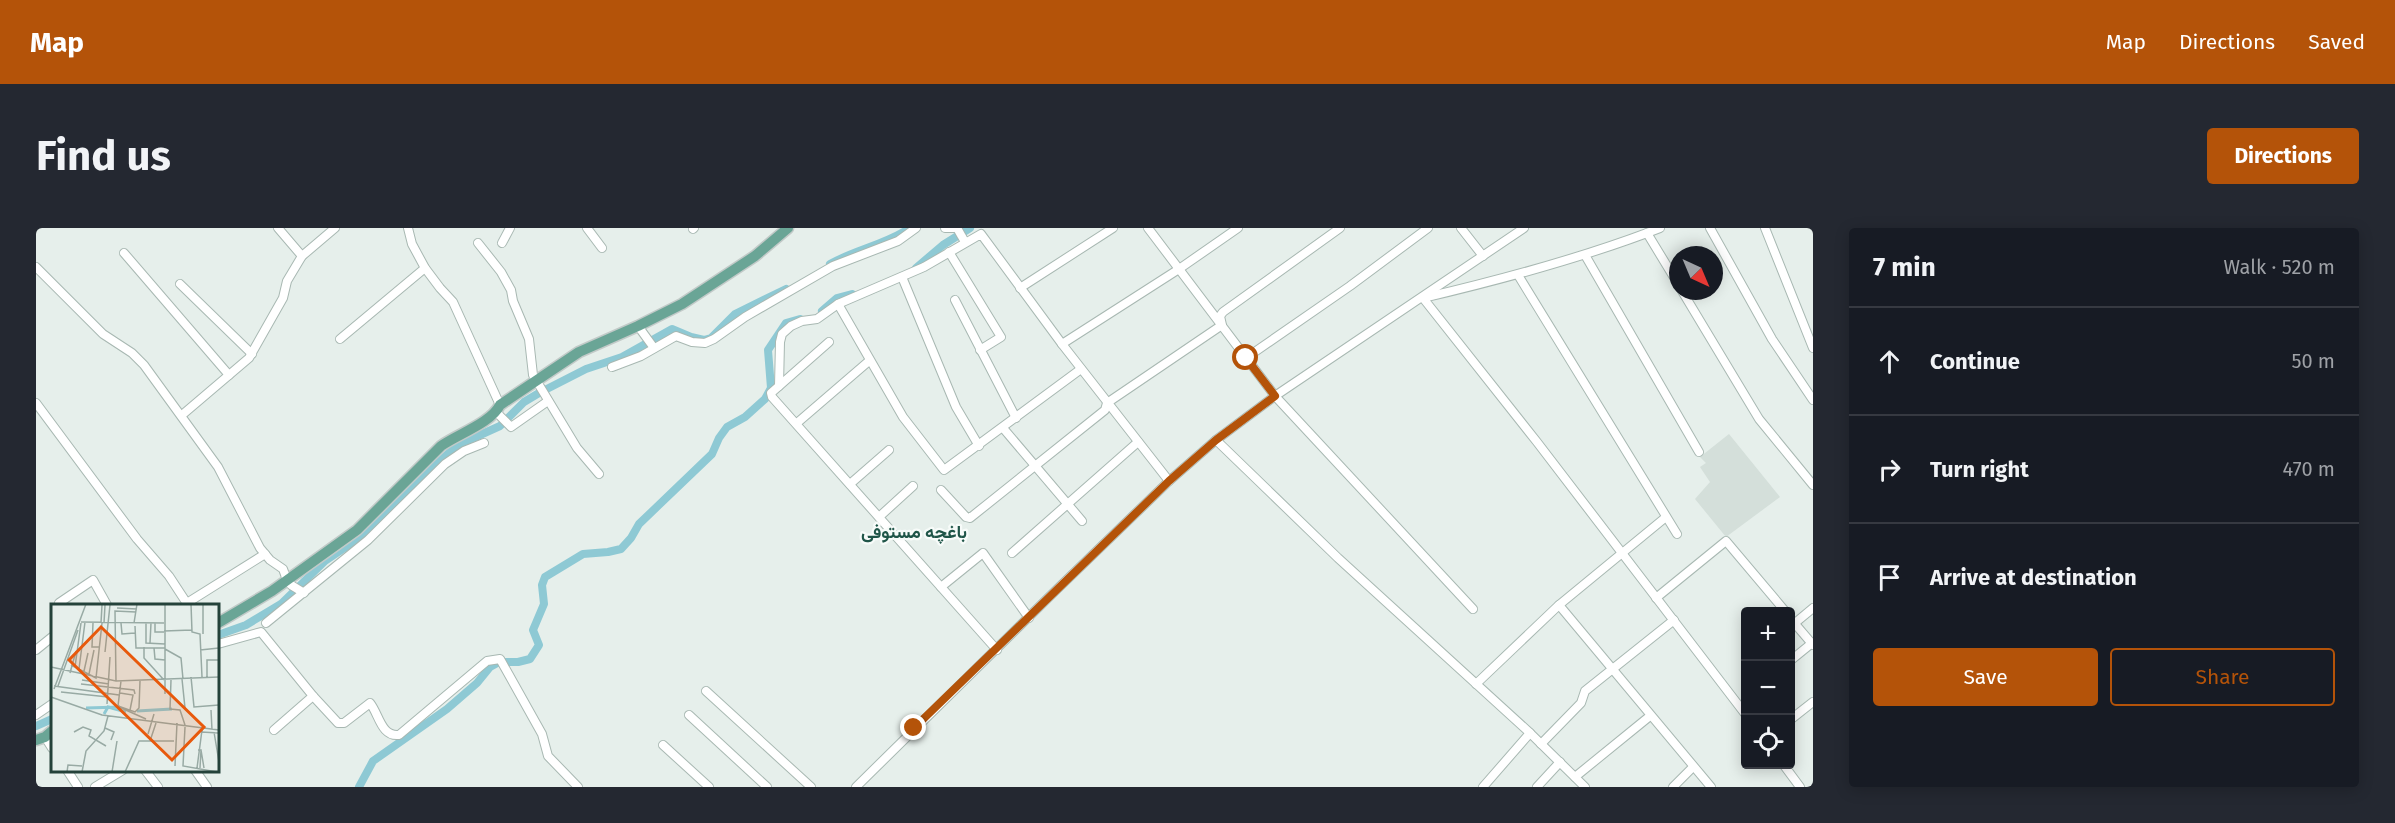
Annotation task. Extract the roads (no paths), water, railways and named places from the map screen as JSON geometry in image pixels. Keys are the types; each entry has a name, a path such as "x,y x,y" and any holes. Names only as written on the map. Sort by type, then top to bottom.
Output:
{"main road":[{"path":"219,622 289,583 362,535 441,446 539,384 556,365 579,352 641,331 754,256 788,228"}],"street":[{"path":"278,228 302,256"},
{"path":"182,415 252,354 283,298 288,281 302,256 335,228"},
{"path":"408,228 412,244 425,268 453,302 499,411 511,427 548,398"},
{"path":"502,243 510,228"},
{"path":"587,228 602,248"},
{"path":"612,367 641,356 676,336 698,343 714,339 745,317 833,266 898,241 916,228"},
{"path":"945,228 956,228 965,242"},
{"path":"1020,288 1113,228"},
{"path":"1148,228 1275,396 1473,609"},
{"path":"1062,344 1238,228"},
{"path":"1222,325 1220,316 1223,312 1340,228"},
{"path":"1246,358 1350,286 1428,228"},
{"path":"1461,228 1483,256"},
{"path":"856,787 1169,481 1216,440 1275,396 1524,228"},
{"path":"1423,298 1518,275 1586,255 1660,228"},
{"path":"1710,228 1772,339 1813,400"},
{"path":"1765,228 1813,348"},
{"path":"1647,233 1669,269"},
{"path":"779,386 778,354 782,334 791,326 802,321 817,320 838,304 924,267 981,234 1081,369 1169,481"},
{"path":"478,243 501,272 511,290 513,301 530,339 531,369 577,448 599,474"},
{"path":"949,252 1000,337 981,350"},
{"path":"124,253 229,375"},
{"path":"1586,255 1700,452"},
{"path":"36,267 103,334 132,353 144,365 218,467 265,554 283,569 289,583 302,592"},
{"path":"340,339 425,268"},
{"path":"1518,275 1677,534"},
{"path":"902,277 956,407 979,446"},
{"path":"180,284 252,354"},
{"path":"1423,298 1531,434 1741,708"},
{"path":"955,300 1016,418"},
{"path":"1687,300 1759,419 1813,485"},
{"path":"838,304 903,417 944,470 1081,369"},
{"path":"941,490 968,519 1105,410 1107,403 1222,325"},
{"path":"641,331 654,348"},
{"path":"829,342 771,395 997,650"},
{"path":"797,423 869,360"},
{"path":"36,403 137,539 169,576 187,604 265,554"},
{"path":"1003,428 1082,521"},
{"path":"1216,440 1338,558 1530,733 1585,787"},
{"path":"1012,553 1138,442"},
{"path":"266,623 362,535 445,464 464,451 484,443"},
{"path":"850,484 889,450"},
{"path":"879,517 913,486"},
{"path":"1476,684 1559,605 1666,517"},
{"path":"1656,598 1726,541 1781,607"},
{"path":"941,587 983,553 1029,618"},
{"path":"59,603 93,580 106,604"},
{"path":"1559,605 1711,787"},
{"path":"1795,619 1813,608"},
{"path":"1541,744 1581,704 1585,691 1674,620"},
{"path":"1795,623 1812,644 1795,658"},
{"path":"219,644 261,632 313,696 341,724 370,702 386,732 394,736 399,735 487,661 500,659 542,734 548,756 578,787"},
{"path":"36,650 51,638"},
{"path":"706,691 811,787"},
{"path":"274,730 313,696"},
{"path":"1795,717 1813,702"},
{"path":"36,715 51,705"},
{"path":"689,715 768,787"},
{"path":"1575,777 1650,716"},
{"path":"1483,787 1530,733"},
{"path":"663,745 709,787"},
{"path":"1536,787 1560,762"},
{"path":"1673,787 1693,767"},
{"path":"1786,769 1800,787"},
{"path":"68,772 78,786"},
{"path":"95,787 121,772"},
{"path":"146,772 158,787"},
{"path":"196,772 207,787"}],"waterway":[{"path":"916,268 943,245 970,228"},
{"path":"830,264 907,230"},
{"path":"219,635 246,625 281,604 325,561 368,532 424,475 458,445 500,426 524,402 586,369 622,357 672,329 691,337 704,340 711,338 735,314 786,289"},
{"path":"822,311 837,298 852,294"},
{"path":"359,787 373,761 447,709 477,683 490,667 499,662 518,662 530,659 539,645 533,630 544,604 542,585 545,577 583,554 621,549 639,524 712,454 727,427 745,417 765,399 771,388 768,350 786,323 800,319"},
{"path":"36,726 51,719"}],"district":[{"name":"باغچه مستوفی","path":"914,532"}]}
